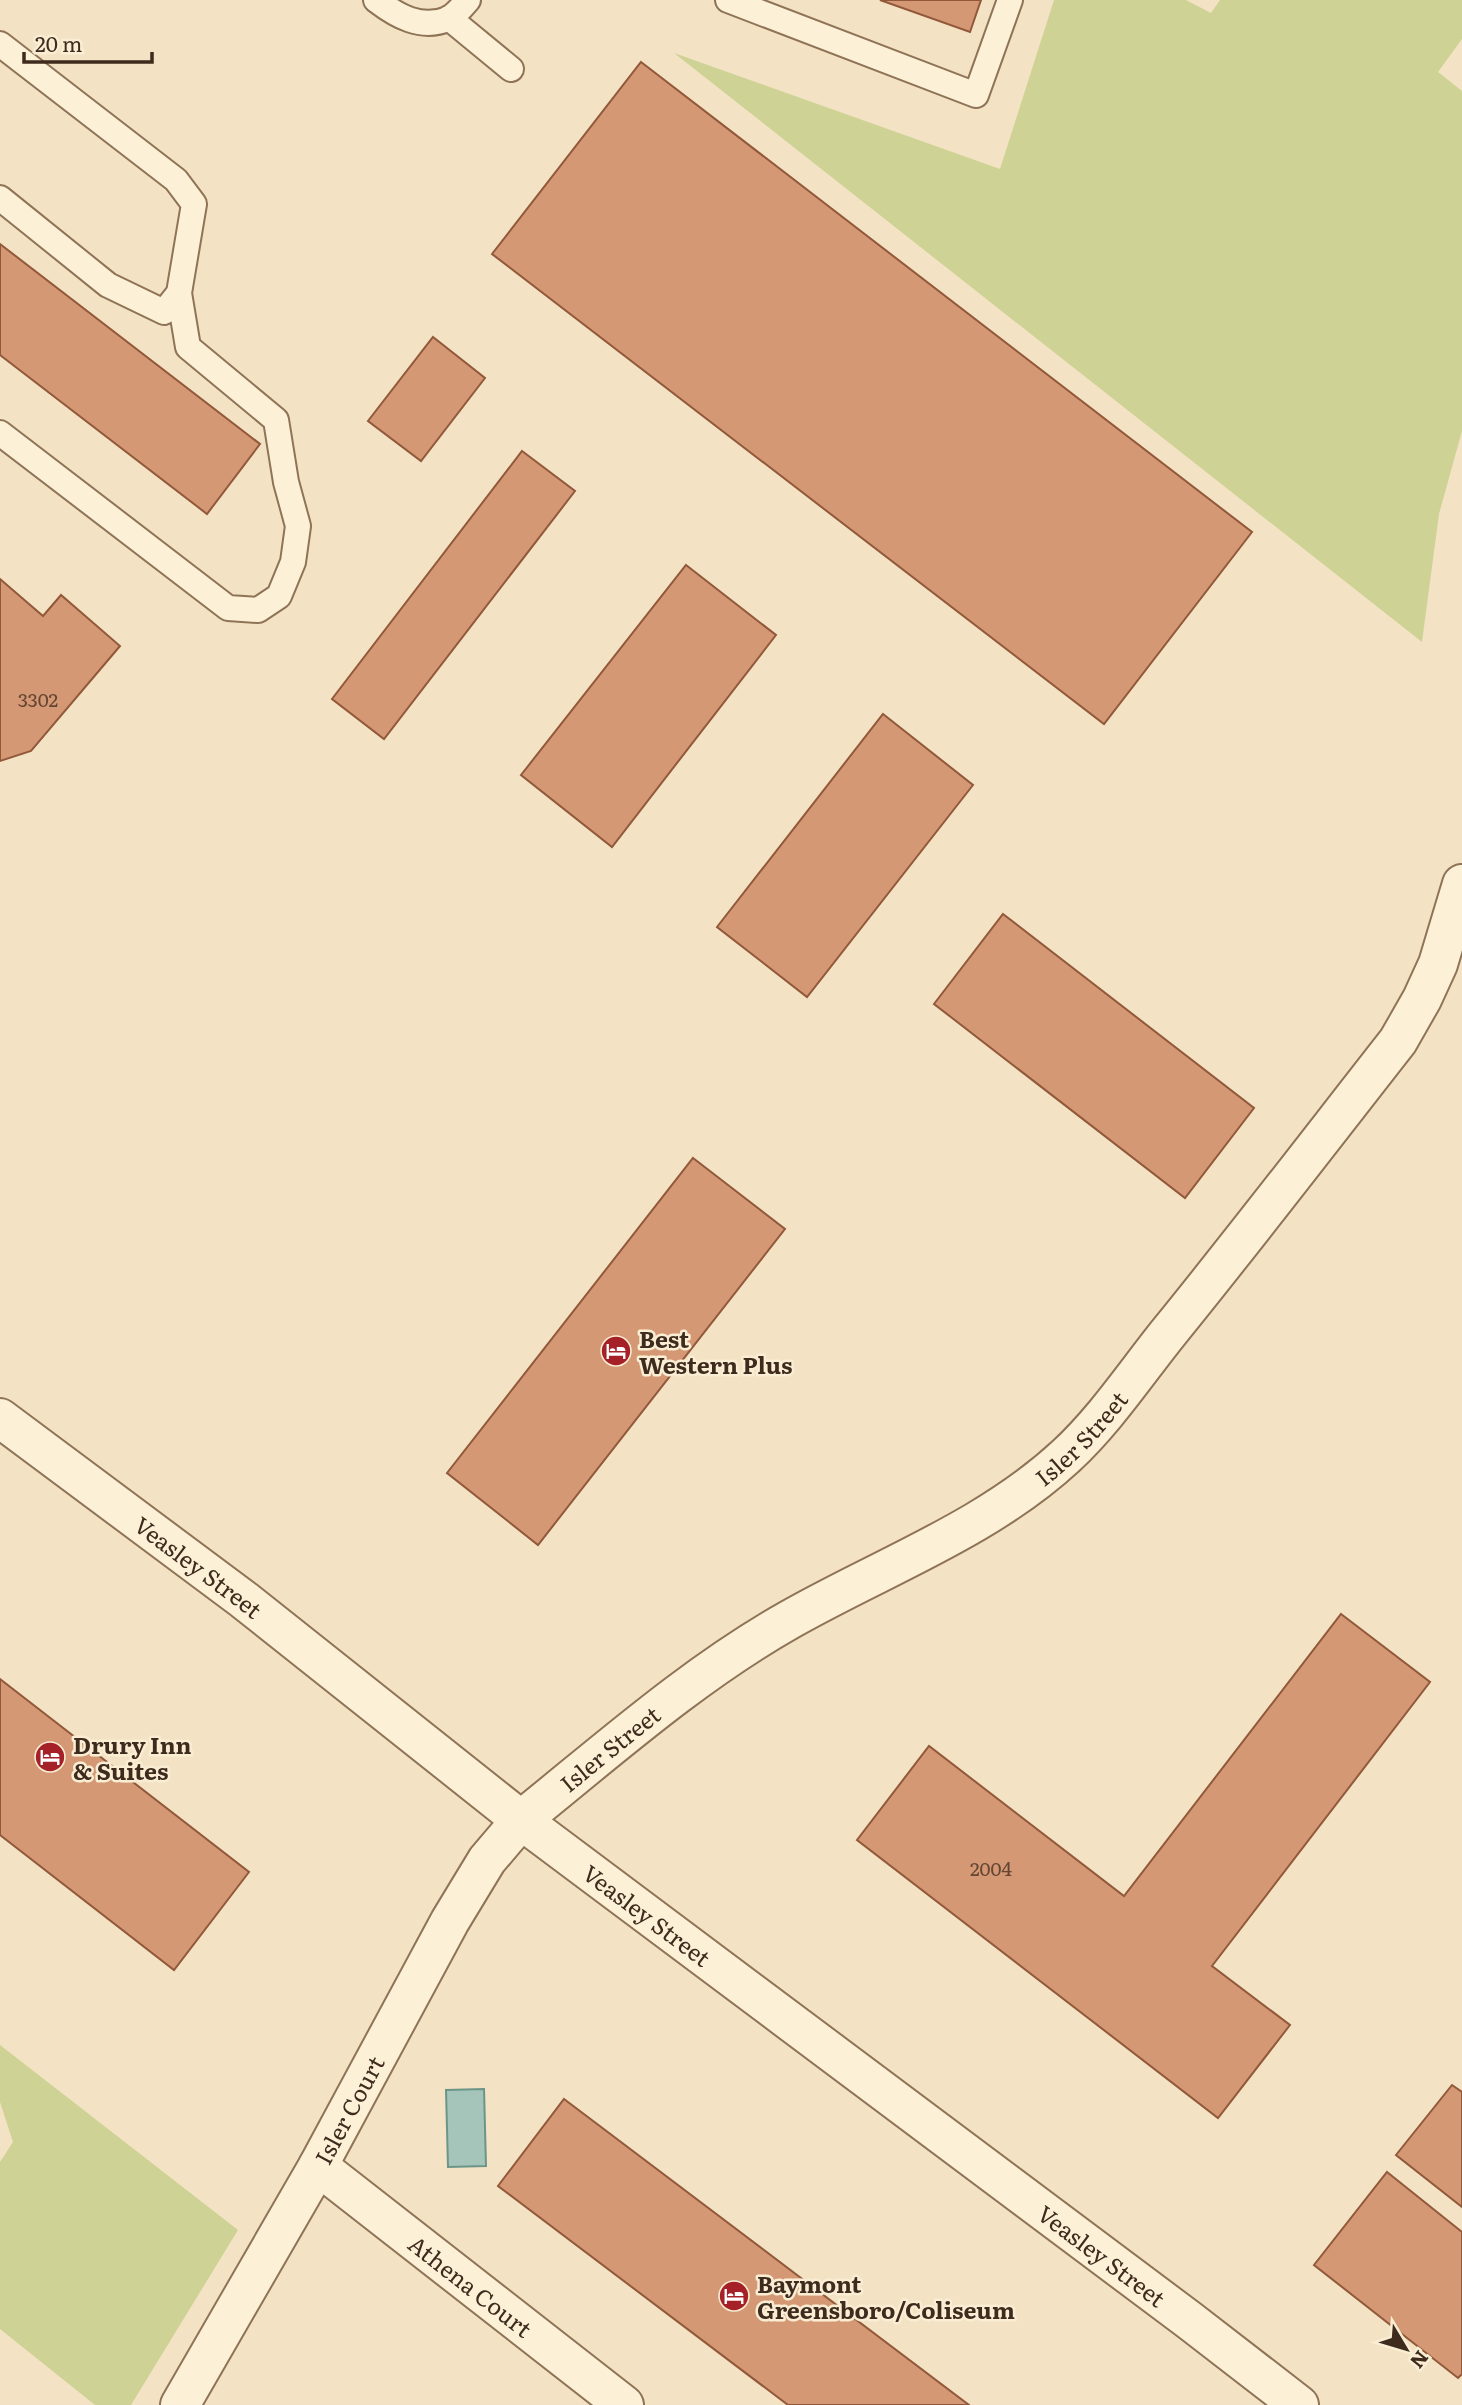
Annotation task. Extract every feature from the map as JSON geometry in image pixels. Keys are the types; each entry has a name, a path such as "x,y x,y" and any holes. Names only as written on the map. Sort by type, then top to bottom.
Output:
{"street":[{"name":"Isler Street","path":"521,1820 725,1658 790,1619 969,1528 1025,1489 1066,1455 1194,1302 1398,1041 1438,964 1462,884"},
{"name":"Veasley Street","path":"0,1418 244,1600 521,1820 1299,2405"},
{"name":"Isler Court","path":"180,2405 318,2166 450,1921 487,1860 521,1820"},
{"name":"Athena Court","path":"318,2166 624,2405"}],"lane":[{"path":"376,0 398,17 420,22 449,18 468,0"},
{"path":"728,0 976,95 1010,0"},
{"path":"449,18 511,69"},
{"path":"0,44 176,180 194,204 180,293 188,347 276,421 286,482 298,526 293,562 279,596 258,610 228,608 0,433"},
{"path":"0,198 108,285 164,312 180,293"}],"green space":[{"path":"1054,0 1186,0 1211,13 1220,0 1462,0 1462,39 1438,72 1462,91 1462,431 1439,514 1422,642 674,53 1000,169"},
{"path":"0,2045 238,2230 131,2405 95,2405 0,2329 0,2162 13,2142 0,2102"}],"water":[{"path":"484,2089 486,2166 448,2167 446,2090"}],"building":[{"path":"880,0 981,0 970,32"},
{"path":"641,62 1252,532 1104,724 492,254"},
{"path":"0,244 260,444 207,514 0,355"},
{"path":"433,337 485,378 421,461 368,421"},
{"path":"522,451 575,491 384,739 332,699"},
{"path":"686,565 776,635 612,847 521,775"},
{"path":"0,579 43,616 61,595 120,646 31,751 0,761"},
{"path":"883,714 973,785 807,997 717,927"},
{"path":"1003,914 1254,1108 1185,1198 934,1004"},
{"name":"Best Western Plus","path":"693,1158 785,1229 538,1545 447,1473"},
{"path":"1341,1614 1430,1682 1212,1966 1290,2025 1218,2118 857,1840 929,1746 1124,1896"},
{"name":"Drury Inn & Suites","path":"0,1679 249,1872 174,1970 0,1835"},
{"path":"1452,2085 1462,2092 1462,2207 1396,2155"},
{"name":"Baymont Greensboro/Coliseum","path":"564,2099 969,2405 788,2405 498,2186"},
{"path":"1387,2172 1462,2232 1462,2374 1458,2378 1314,2265"}],"place":[{"name":"Best Western Plus","path":"616,1351"},
{"name":"Drury Inn & Suites","path":"50,1757"},
{"name":"Baymont Greensboro/Coliseum","path":"734,2296"}]}
